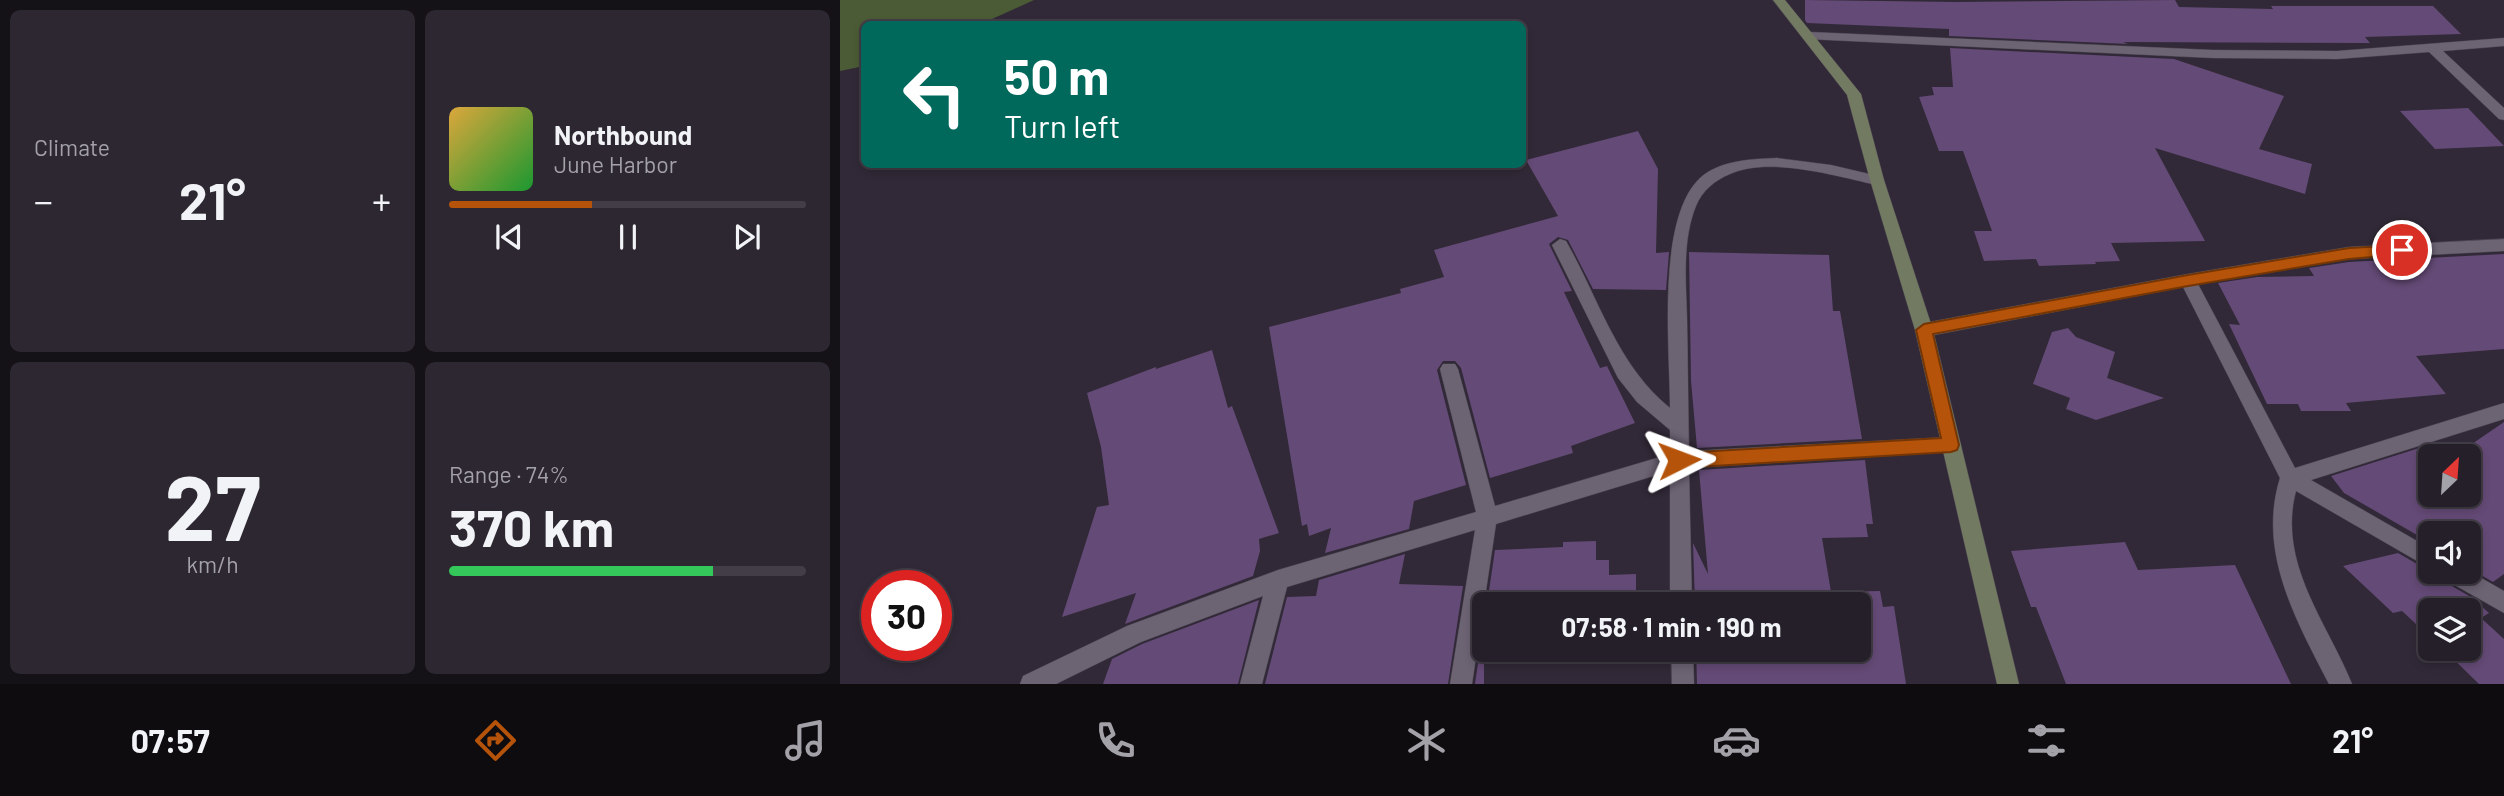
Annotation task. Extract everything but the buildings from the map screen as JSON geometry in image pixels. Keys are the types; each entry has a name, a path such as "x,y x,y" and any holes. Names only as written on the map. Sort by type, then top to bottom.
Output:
{"street":[{"path":"1779,0 1854,94 1877,180 1924,330 2008,684"},
{"path":"1810,37 2213,54 2337,55 2504,42"},
{"path":"2433,48 2504,116"},
{"path":"1681,592 1678,278 1683,232 1690,201 1702,182 1722,172 1741,167 1780,163 1809,165 1877,180"},
{"path":"1560,244 1624,373 1643,397 1678,426"},
{"path":"1924,330 2188,280 2349,253 2504,245"},
{"path":"2188,280 2290,478 2418,552"},
{"path":"1449,369 1487,516 1461,684"},
{"path":"2290,478 2504,411"},
{"path":"1031,684 1135,634 1279,580 1679,460 1951,445"},
{"path":"2290,478 2282,509 2282,537 2290,575 2310,624 2341,684"},
{"path":"1251,684 1279,580"},
{"path":"2472,584 2504,603"},
{"path":"1682,662 1683,684"}],"green space":[{"path":"840,0 1034,0 988,21 861,21 861,67 840,71"}],"route":[{"path":"1679,460 1951,445 1924,330 2188,280 2349,253 2402,250"}]}
